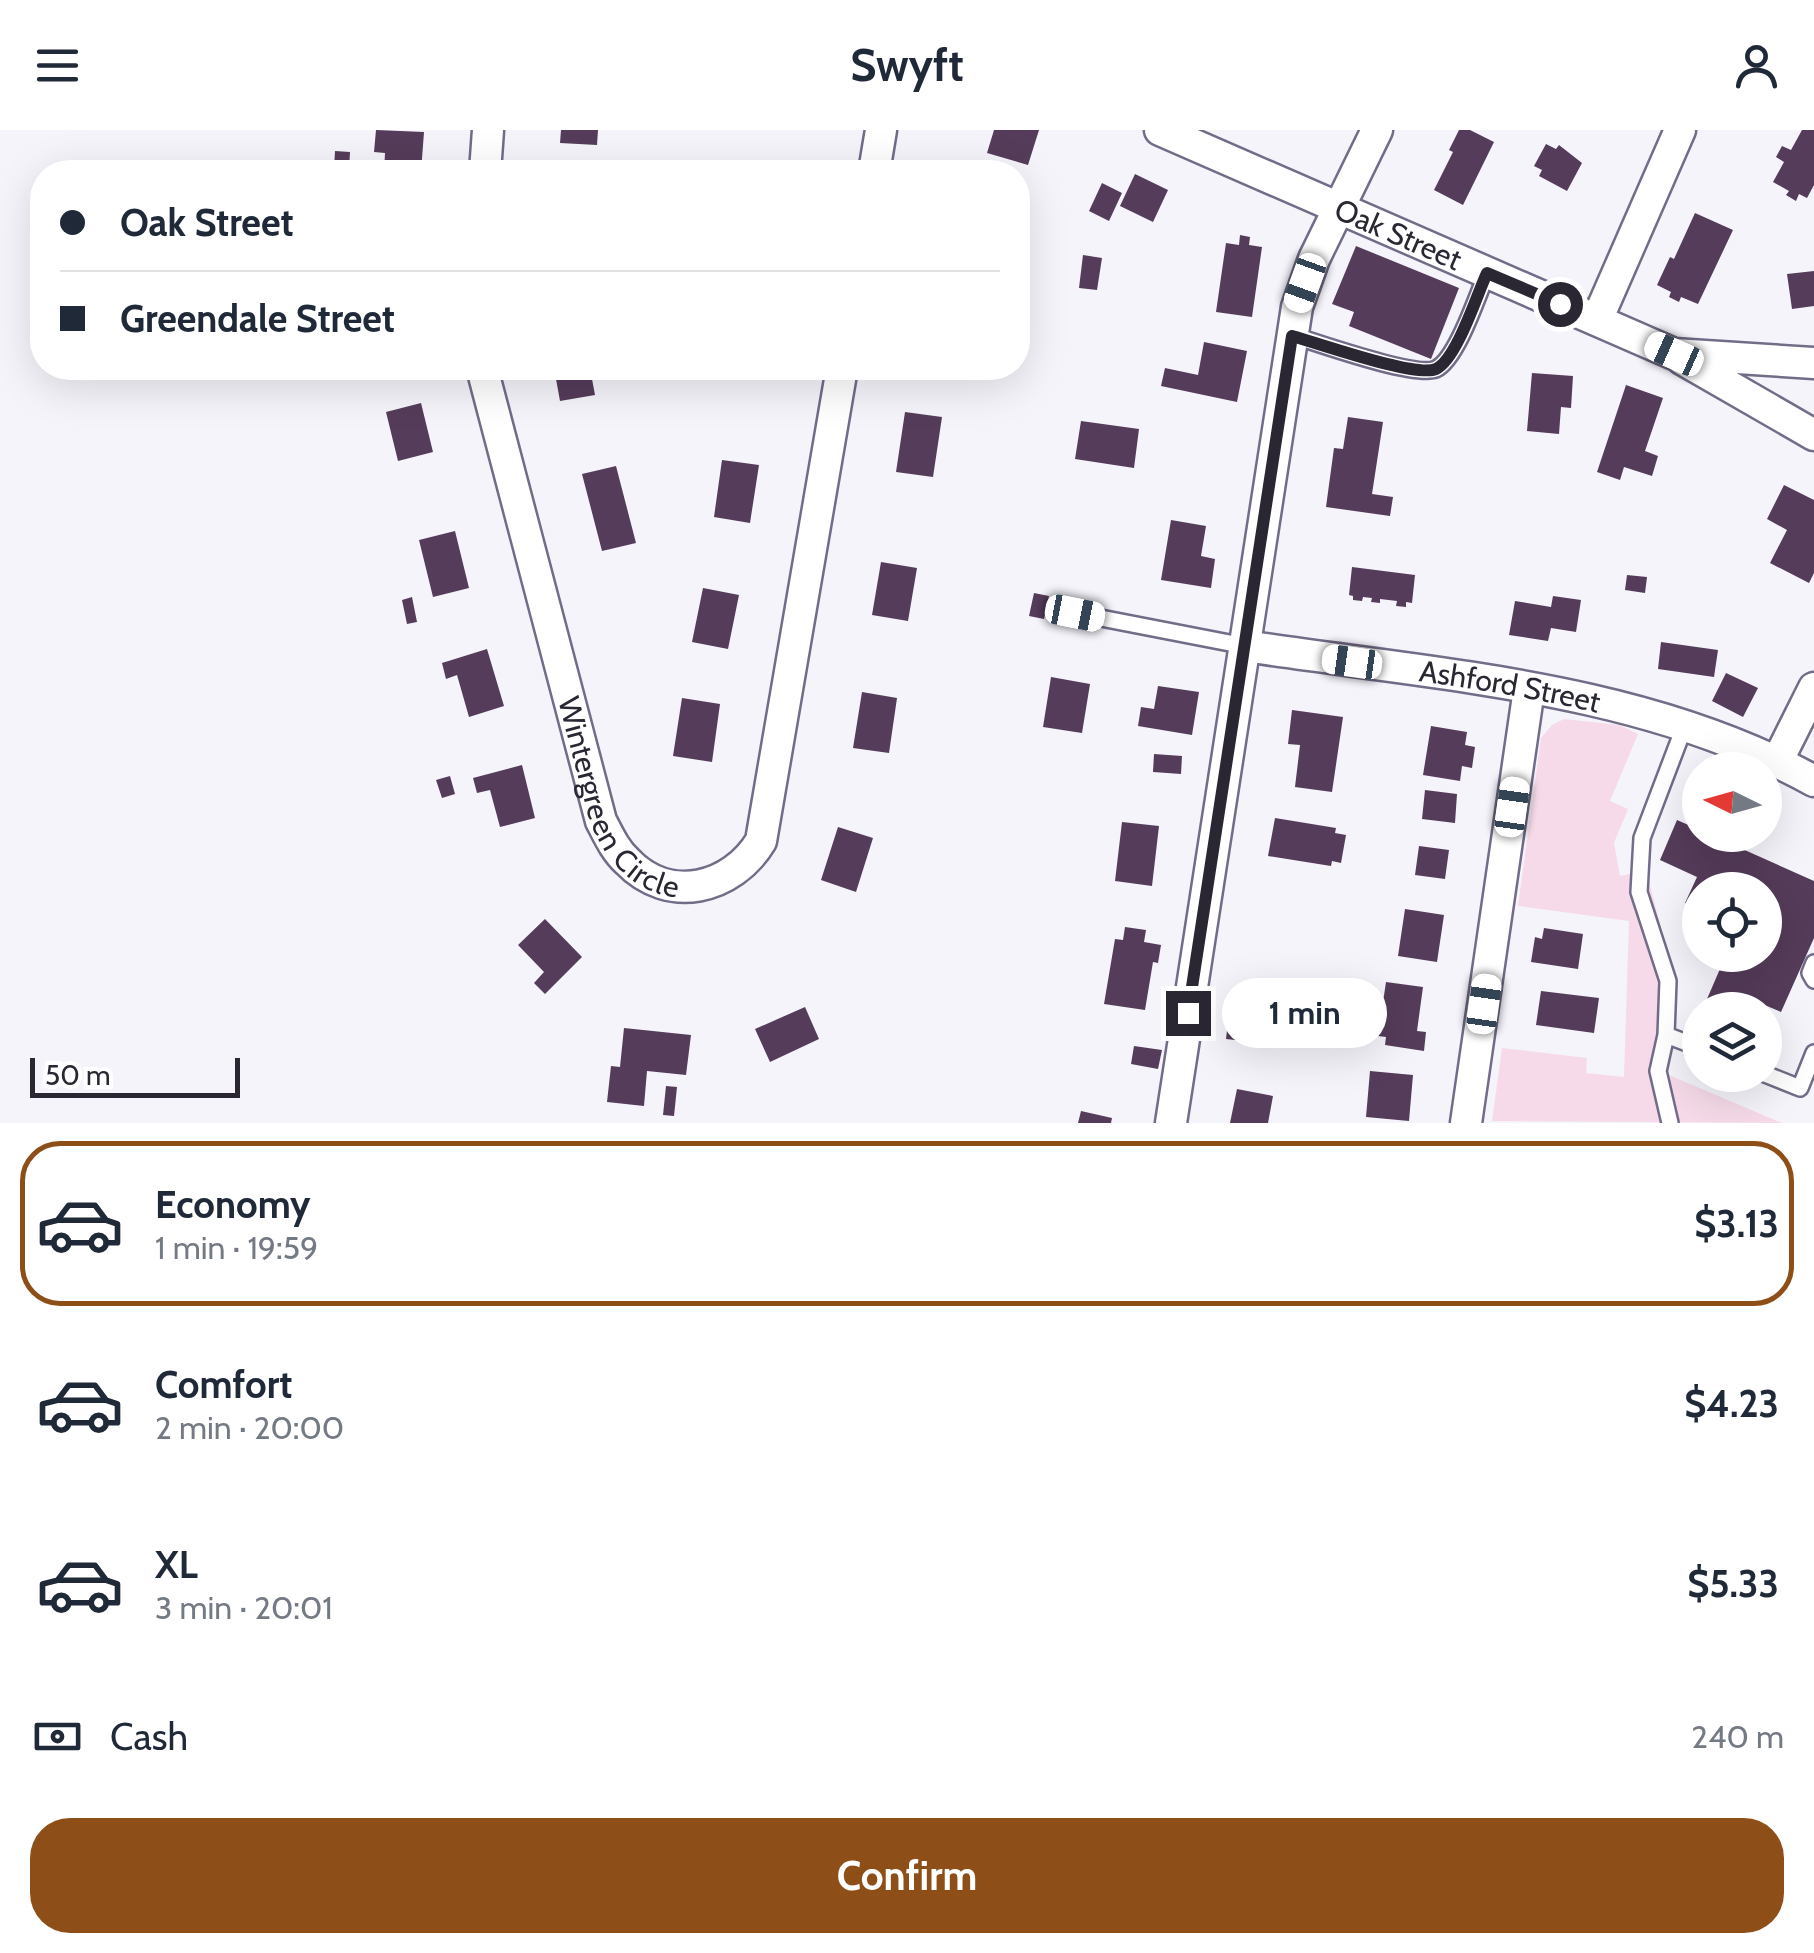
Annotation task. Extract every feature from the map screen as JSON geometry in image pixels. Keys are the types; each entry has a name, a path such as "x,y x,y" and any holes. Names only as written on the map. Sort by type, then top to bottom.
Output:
{"street":[{"path":"486,160 488,130"},
{"path":"876,160 881,130"},
{"name":"Oak Street","path":"1160,130 1674,354 1814,362"},
{"path":"1171,1123 1297,307 1314,258 1377,130"},
{"path":"1597,320 1680,130"},
{"path":"1674,354 1814,434"},
{"name":"Wintergreen Circle","path":"485,380 601,822 614,847 630,865 651,878 692,887 731,876 750,860 761,841 840,380"},
{"name":"Ashford Street","path":"1245,646 1592,698 1685,725 1753,752"},
{"path":"1466,1123 1529,688"},
{"path":"1782,754 1814,688"},
{"name":"Ashford Street","path":"1782,764 1814,781"}],"lane":[{"path":"1292,336 1415,371 1436,368 1451,354 1487,273"},
{"name":"Ashford Street","path":"1075,613 1245,646"},
{"path":"1670,1123 1658,1072 1666,1035 1668,982 1638,892 1642,838 1685,725"},
{"path":"1814,963 1810,973 1814,980"},
{"path":"1666,1035 1682,1041"},
{"path":"1782,1081 1800,1088 1814,1053"}],"shaded area":[{"path":"1564,719 1619,725 1638,734 1610,801 1628,809 1614,843 1620,876 1646,870 1674,978 1669,1075 1682,1081 1682,1092 1709,1092 1782,1123 1492,1121 1502,1048 1587,1058 1586,1073 1624,1077 1629,921 1518,906 1541,738 1552,725"}],"building":[{"path":"376,130 424,132 422,160 385,160 385,153 374,152"},
{"path":"561,130 598,130 597,145 560,143"},
{"path":"994,130 1039,130 1030,160 1011,160 987,153"},
{"path":"1459,130 1470,130 1494,142 1463,205 1434,190"},
{"path":"1802,130 1814,130 1814,185 1807,198 1799,194 1796,201 1786,195 1789,191 1773,182 1784,162 1776,157 1782,146 1791,150"},
{"path":"1546,144 1556,149 1559,145 1582,163 1567,191 1539,176 1542,170 1534,166"},
{"path":"335,151 350,152 350,160 334,160"},
{"path":"1135,174 1168,190 1153,222 1120,206"},
{"path":"1102,183 1122,193 1109,221 1089,211"},
{"path":"1695,213 1733,230 1698,304 1681,297 1679,302 1669,297 1671,292 1657,285"},
{"path":"1240,235 1250,237 1249,245 1262,247 1252,317 1216,312 1226,243 1239,245"},
{"path":"1356,246 1459,288 1431,359 1349,326 1354,312 1332,304"},
{"path":"1083,255 1102,258 1097,290 1079,288"},
{"path":"1814,271 1814,306 1792,309 1787,274"},
{"path":"1204,342 1247,351 1237,402 1161,386 1165,368 1198,375"},
{"path":"1532,373 1573,376 1571,408 1561,407 1559,434 1527,431"},
{"path":"556,380 592,380 595,395 560,401"},
{"path":"1626,385 1663,398 1645,451 1658,456 1652,476 1624,467 1620,480 1597,472"},
{"path":"421,403 433,452 398,461 386,412"},
{"path":"905,412 942,417 933,477 896,472"},
{"path":"1348,417 1383,422 1372,494 1393,497 1390,516 1326,507 1334,448 1343,449"},
{"path":"1081,421 1139,429 1134,468 1075,459"},
{"path":"722,460 759,465 750,523 714,517"},
{"path":"616,466 636,543 602,551 582,474"},
{"path":"1784,485 1814,500 1814,573 1809,583 1770,563 1787,530 1767,519"},
{"path":"1171,520 1206,526 1201,556 1215,559 1211,588 1161,580"},
{"path":"455,531 469,588 433,597 419,540"},
{"path":"881,562 917,568 908,621 872,615"},
{"path":"1352,567 1415,575 1412,603 1406,602 1406,607 1396,606 1397,601 1371,602 1372,598 1363,597 1362,601 1353,600 1349,595"},
{"path":"1627,575 1647,577 1645,593 1625,590"},
{"path":"703,588 739,595 728,649 692,642"},
{"path":"1034,593 1049,596 1044,619 1029,616"},
{"path":"1553,596 1581,600 1576,632 1551,628 1548,641 1509,635 1515,601 1551,607"},
{"path":"412,597 417,622 407,624 402,600"},
{"path":"1661,642 1718,650 1714,677 1658,669"},
{"path":"487,649 504,706 469,717 457,675 446,679 442,663"},
{"path":"1726,673 1758,688 1743,717 1712,701"},
{"path":"1051,677 1090,684 1082,733 1043,727"},
{"path":"1158,686 1199,692 1192,735 1138,726 1141,707 1154,709"},
{"path":"862,692 897,698 889,753 853,748"},
{"path":"682,698 720,704 712,762 673,756"},
{"path":"1292,710 1343,717 1332,792 1295,787 1300,745 1288,744"},
{"path":"1431,726 1467,732 1465,745 1475,747 1472,768 1462,766 1460,781 1423,775"},
{"path":"1154,754 1182,756 1181,774 1153,772"},
{"path":"522,765 535,818 500,827 490,790 477,793 473,778"},
{"path":"450,776 455,794 442,798 436,780"},
{"path":"1425,790 1457,794 1455,823 1422,819"},
{"path":"1275,818 1336,828 1335,833 1346,835 1341,863 1332,861 1331,866 1268,856"},
{"path":"1677,820 1682,822 1682,852 1749,852 1814,881 1814,938 1782,1010 1782,992 1710,992 1719,972 1782,972 1782,872 1686,872 1660,860"},
{"path":"1122,822 1159,826 1152,886 1115,881"},
{"path":"838,827 873,838 856,892 821,880"},
{"path":"1419,846 1449,850 1445,879 1415,875"},
{"path":"1405,909 1444,915 1437,962 1398,956"},
{"path":"545,919 582,957 545,994 534,983 544,972 518,945"},
{"path":"1125,927 1146,930 1144,942 1161,945 1158,963 1153,962 1145,1010 1104,1004 1115,939 1123,940"},
{"path":"1544,928 1583,934 1578,969 1531,962 1535,937 1542,939"},
{"path":"1313,982 1333,985 1331,1006 1310,1003"},
{"path":"1386,982 1423,987 1417,1031 1426,1032 1424,1051 1385,1045 1386,1037 1378,1036"},
{"path":"1541,991 1599,998 1594,1033 1536,1025"},
{"path":"1231,997 1291,1004 1286,1046 1226,1039"},
{"path":"805,1007 819,1039 770,1062 755,1029"},
{"path":"624,1028 691,1035 686,1075 647,1071 644,1106 607,1102 611,1066 620,1067"},
{"path":"1134,1046 1162,1050 1158,1069 1131,1064"},
{"path":"1370,1071 1413,1075 1409,1121 1366,1117"},
{"path":"666,1086 677,1087 674,1116 663,1115"},
{"path":"1237,1089 1273,1096 1268,1123 1230,1123"},
{"path":"1081,1111 1112,1118 1111,1123 1078,1123"}],"route":[{"path":"1188,1013 1292,336 1415,371 1436,368 1451,354 1487,273 1560,304"}]}
